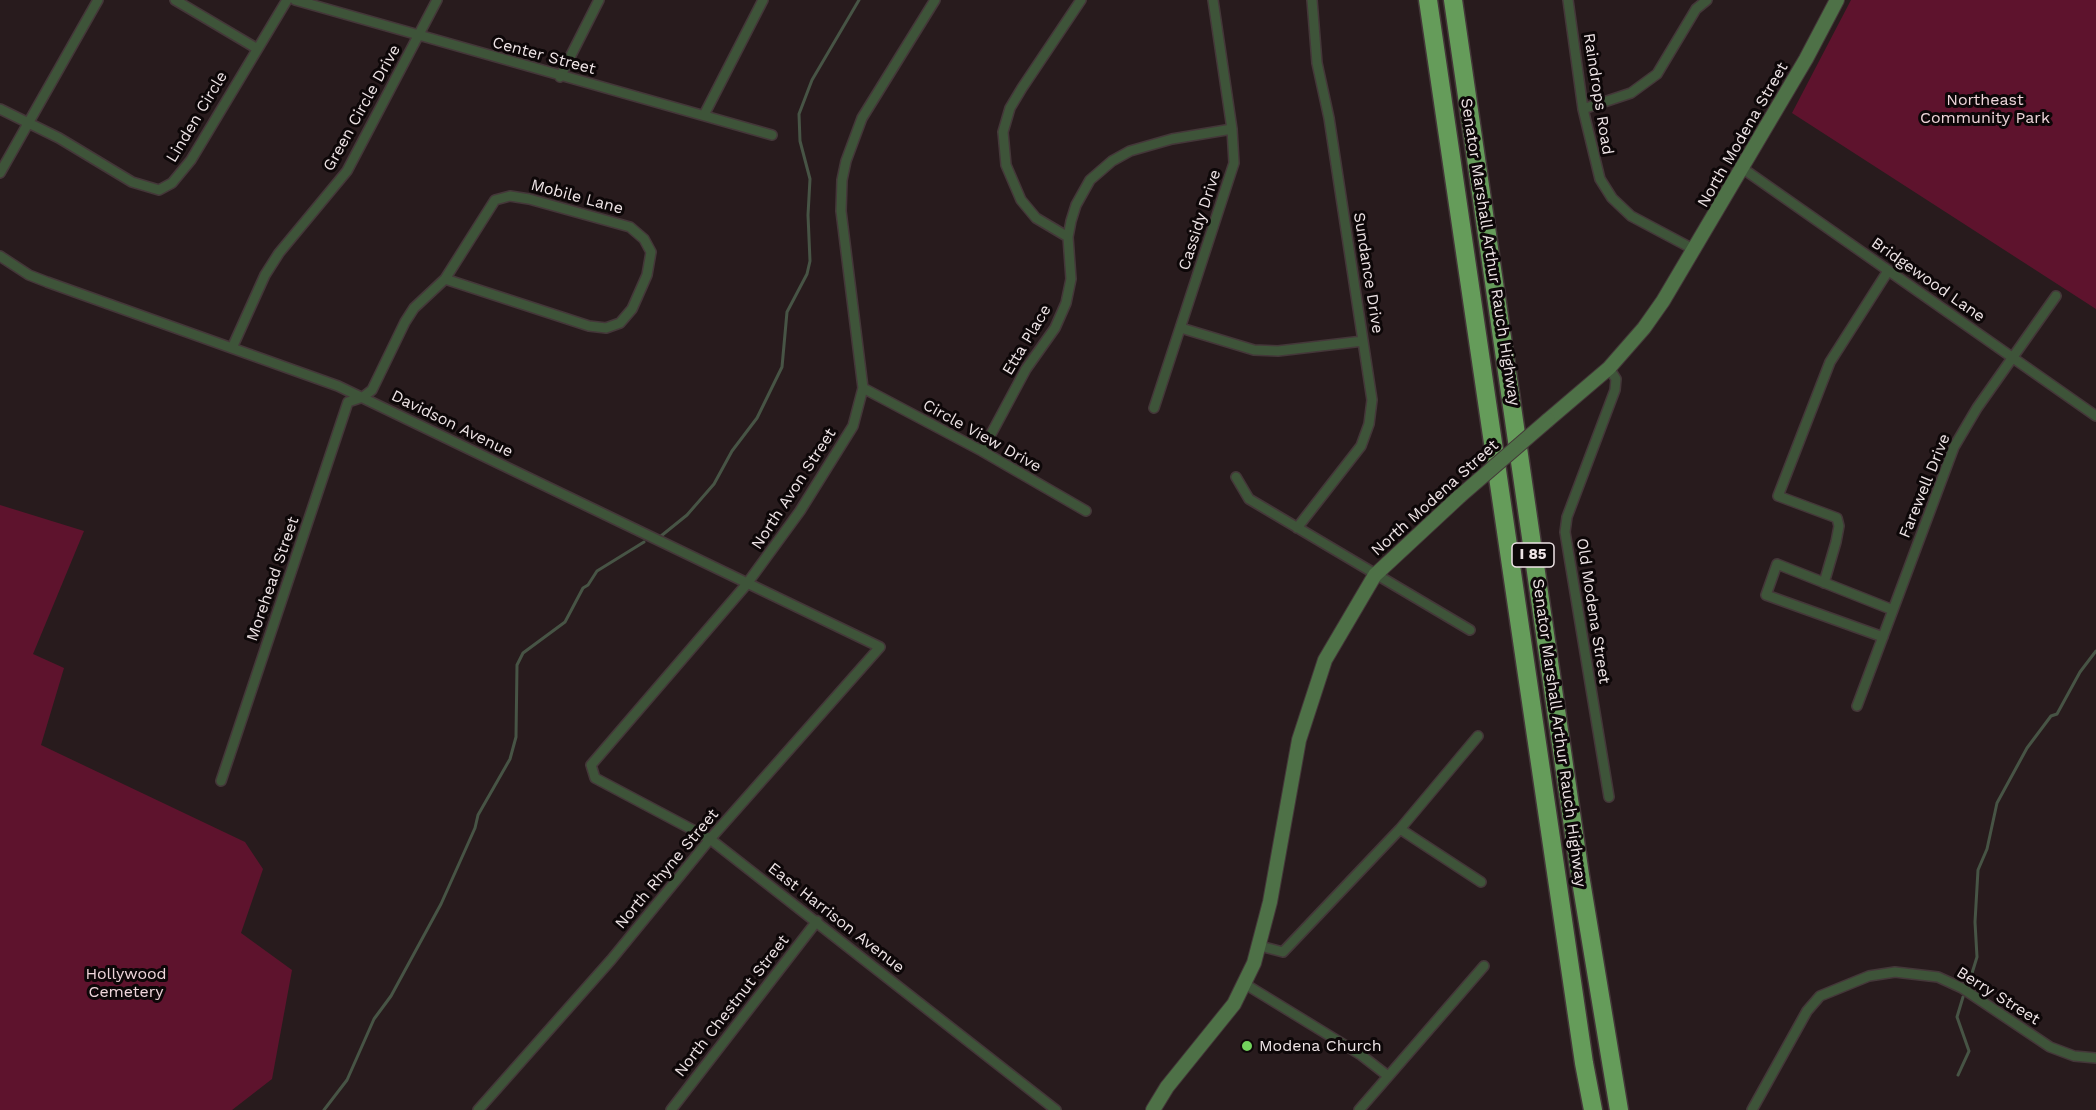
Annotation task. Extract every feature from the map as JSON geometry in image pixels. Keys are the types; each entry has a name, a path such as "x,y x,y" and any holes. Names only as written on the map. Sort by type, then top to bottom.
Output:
{"highway":[{"name":"Senator Marshall Arthur Rauch Highway","path":"1428,0 1582,1051 1593,1110"},
{"name":"Senator Marshall Arthur Rauch Highway","path":"1453,0 1578,864 1618,1110"}],"street":[{"path":"0,173 26,123 98,0"},
{"path":"175,0 256,48"},
{"name":"Linden Circle","path":"26,123 59,138 132,182 159,190 172,183 191,160 256,48 287,0"},
{"name":"Center Street","path":"296,0 418,37 772,135"},
{"name":"Green Circle Drive","path":"232,348 266,274 295,232 347,171 437,0"},
{"path":"560,77 599,0"},
{"path":"704,115 763,0"},
{"name":"North Avon Street","path":"591,765 746,585 800,512 846,440 859,411 863,388 841,211 844,170 862,118 935,0"},
{"path":"1068,237 1036,218 1021,200 1006,165 1004,132 1010,108 1081,0"},
{"name":"Cassidy Drive","path":"1154,408 1234,163 1232,129 1213,0"},
{"name":"Sundance Drive","path":"1297,528 1361,446 1369,424 1372,400 1329,118 1317,63 1312,0"},
{"name":"Raindrops Road","path":"1568,0 1583,109 1594,164 1612,198 1640,222 1695,250"},
{"path":"1583,109 1631,93 1657,74 1696,9 1707,0"},
{"name":"North Modena Street","path":"1153,1110 1167,1088 1220,1024 1245,984 1260,946 1299,740 1309,703 1325,660 1375,574 1460,496 1609,368 1644,328 1695,250 1837,0"},
{"path":"0,109 26,123"},
{"name":"Etta Place","path":"982,451 1026,369 1055,328 1066,303 1071,279 1068,237 1076,205 1090,180 1112,161 1130,151 1232,129"},
{"name":"Bridgewood Lane","path":"1742,168 2096,416"},
{"name":"Mobile Lane","path":"363,397 372,390 414,308 445,279 495,200 510,196 529,199 630,227 644,239 651,252 647,275 632,309 620,323 606,327 589,326 445,279"},
{"name":"Davidson Avenue","path":"0,256 29,275 47,282 363,397 746,585 880,647"},
{"path":"1824,583 1838,534 1837,518 1778,496 1830,362 1888,271"},
{"name":"Farewell Drive","path":"1857,706 1954,447 1977,408 2056,296"},
{"path":"1181,328 1254,350 1278,351 1364,340"},
{"name":"Old Modena Street","path":"1609,368 1616,379 1614,390 1567,517 1566,532 1609,797"},
{"name":"Circle View Drive","path":"863,388 982,451 1086,511"},
{"name":"Morehead Street","path":"221,781 348,402 363,397"},
{"path":"1236,477 1249,499 1470,630"},
{"path":"1883,637 1766,595 1777,564 1893,610"},
{"name":"North Rhyne Street","path":"478,1110 611,960 710,838 880,647"},
{"path":"1260,946 1283,952 1400,829 1479,736"},
{"name":"East Harrison Avenue","path":"591,765 595,778 710,838 1056,1110"},
{"path":"1400,829 1481,882"},
{"name":"North Chestnut Street","path":"672,1110 817,921"},
{"path":"1359,1110 1484,966"},
{"name":"Berry Street","path":"1752,1110 1807,1011 1820,996 1844,984 1881,974 1915,973 1938,977 1962,988 2050,1047 2074,1056 2096,1058"},
{"path":"1245,984 1361,1055 1388,1076"}],"green space":[{"name":"Northeast Community Park","path":"1851,0 2096,0 2096,309 1792,113"},
{"name":"Hollywood Cemetery","path":"0,505 84,531 33,654 64,668 41,745 245,842 263,869 241,933 292,970 272,1079 232,1110 0,1110"}],"waterway":[{"path":"661,536 687,515 714,484 732,451 757,418 782,367 787,312 807,274 810,261 808,215 810,179 800,141 799,114 812,80 859,0"},
{"path":"324,1110 347,1080 374,1019 391,996 441,904 475,828 478,815 510,759 516,737 517,665 523,653 565,622 583,588 588,585 597,571 644,542"},
{"path":"1969,983 1977,957 1975,922 1978,870 1987,849 1997,803 2027,748 2051,716 2057,714 2080,672 2096,651"},
{"path":"1958,1075 1969,1051 1957,1017 1963,997"}],"place":[{"name":"Modena Church","path":"1247,1046"}]}
